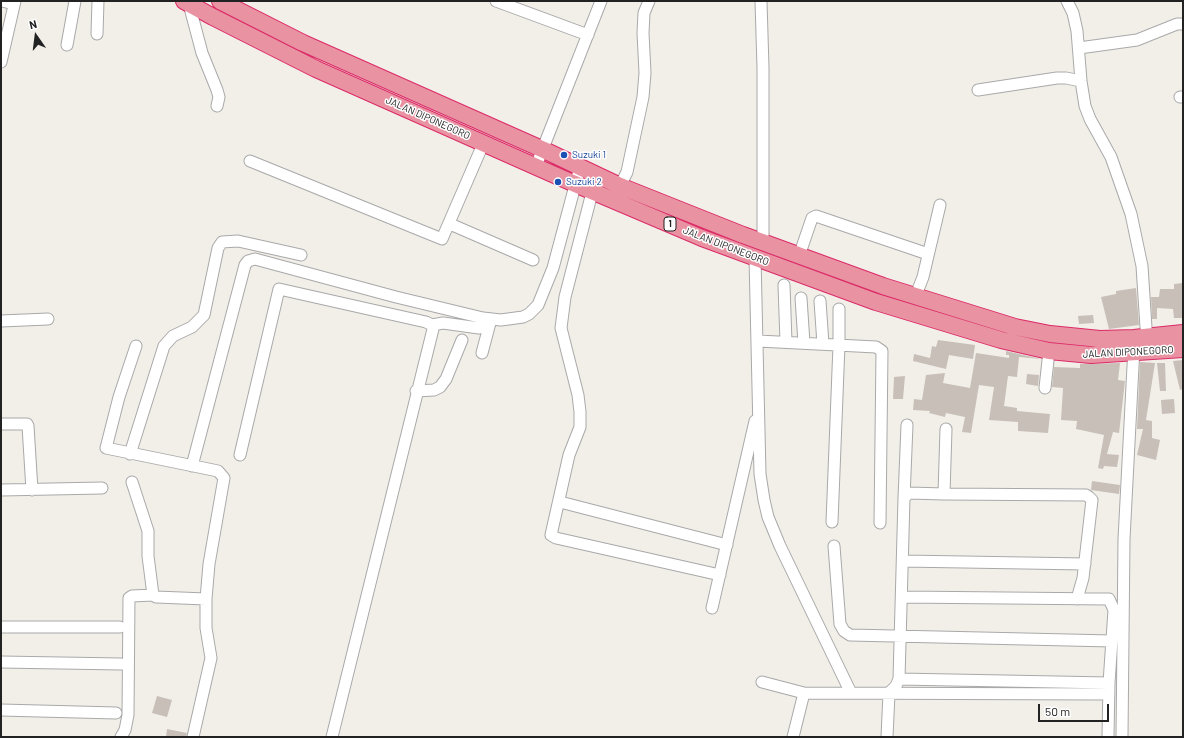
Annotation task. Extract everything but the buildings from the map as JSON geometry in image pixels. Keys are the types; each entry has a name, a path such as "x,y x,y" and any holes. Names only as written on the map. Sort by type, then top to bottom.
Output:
{"highway":[{"name":"JALAN DIPONEGORO","path":"220,1 303,43 544,150 620,186 799,256 883,286 1015,327 1050,334 1183,349"},
{"name":"JALAN DIPONEGORO","path":"186,2 316,68 575,184 702,238 876,302 1001,340 1049,350 1091,355 1141,345 1183,333"},
{"path":"876,302 883,286"}],"street":[{"path":"1,62 14,3 2,1"},
{"path":"67,45 75,1"},
{"path":"96,34 98,1"},
{"path":"496,1 588,35"},
{"path":"536,166 544,150 551,127 601,1"},
{"path":"620,186 627,172 643,97 645,73 643,33 644,13 649,1"},
{"path":"761,1 764,97 763,242"},
{"path":"1067,1 1073,13 1079,48 1081,81 1085,106 1090,119 1111,157 1131,214 1142,266 1141,345 1124,539 1122,737"},
{"path":"186,2 202,53 217,90 219,98 217,106"},
{"path":"1079,48 1137,40 1176,24 1183,24"},
{"path":"978,90 1057,78 1081,81"},
{"path":"250,161 439,239 445,237 484,142"},
{"path":"192,466 243,272 248,261 255,259 396,297 487,318 501,320 523,317 529,314 538,305 553,268 580,167"},
{"path":"598,176 592,191 565,297 561,328 578,395 580,427 569,455 560,502 551,535 556,538 720,576"},
{"path":"916,295 923,277 940,205"},
{"path":"799,256 812,218 816,216 928,254"},
{"path":"450,224 533,260"},
{"path":"130,454 164,346 173,336 192,327 204,315 218,248 222,242 238,241 301,255"},
{"path":"755,258 760,474 768,517 851,693"},
{"path":"784,284 786,342"},
{"path":"240,455 279,289 426,322 432,325 443,323 478,328 487,318"},
{"path":"801,298 804,343"},
{"path":"820,301 823,344"},
{"path":"832,522 840,345 839,309"},
{"path":"482,353 487,318"},
{"path":"1,321 48,319"},
{"path":"332,737 416,391 433,329 432,325"},
{"path":"416,391 434,390 440,387 446,379 462,340"},
{"path":"758,341 876,347 882,351 880,523"},
{"path":"136,346 106,446 108,450 218,471 224,478 209,564 206,599 206,628 211,658 193,737"},
{"path":"1044,388 1049,350"},
{"path":"712,608 759,404"},
{"path":"1,424 27,424 28,426 32,490"},
{"path":"887,737 889,693 896,686 899,679 907,425"},
{"path":"944,494 946,429"},
{"path":"132,482 148,530 148,556 153,595"},
{"path":"1,490 102,488"},
{"path":"904,498 909,493 1086,495 1092,500 1083,578 1077,599"},
{"path":"560,502 727,545"},
{"path":"834,546 840,624 844,631 850,635 1112,641"},
{"path":"902,561 1085,564"},
{"path":"121,737 126,730 128,715 128,600 132,596 153,595 156,597 206,599"},
{"path":"902,597 1109,599 1112,602 1114,610 1109,683 1108,737"},
{"path":"1,626 120,627"},
{"path":"1,662 121,664"},
{"path":"899,679 1109,683"},
{"path":"762,682 804,693 1109,694"},
{"path":"793,737 804,693"},
{"path":"1,710 116,713"}],"place":[{"name":"Suzuki 1","path":"564,155"},
{"name":"Suzuki 2","path":"558,182"}]}
